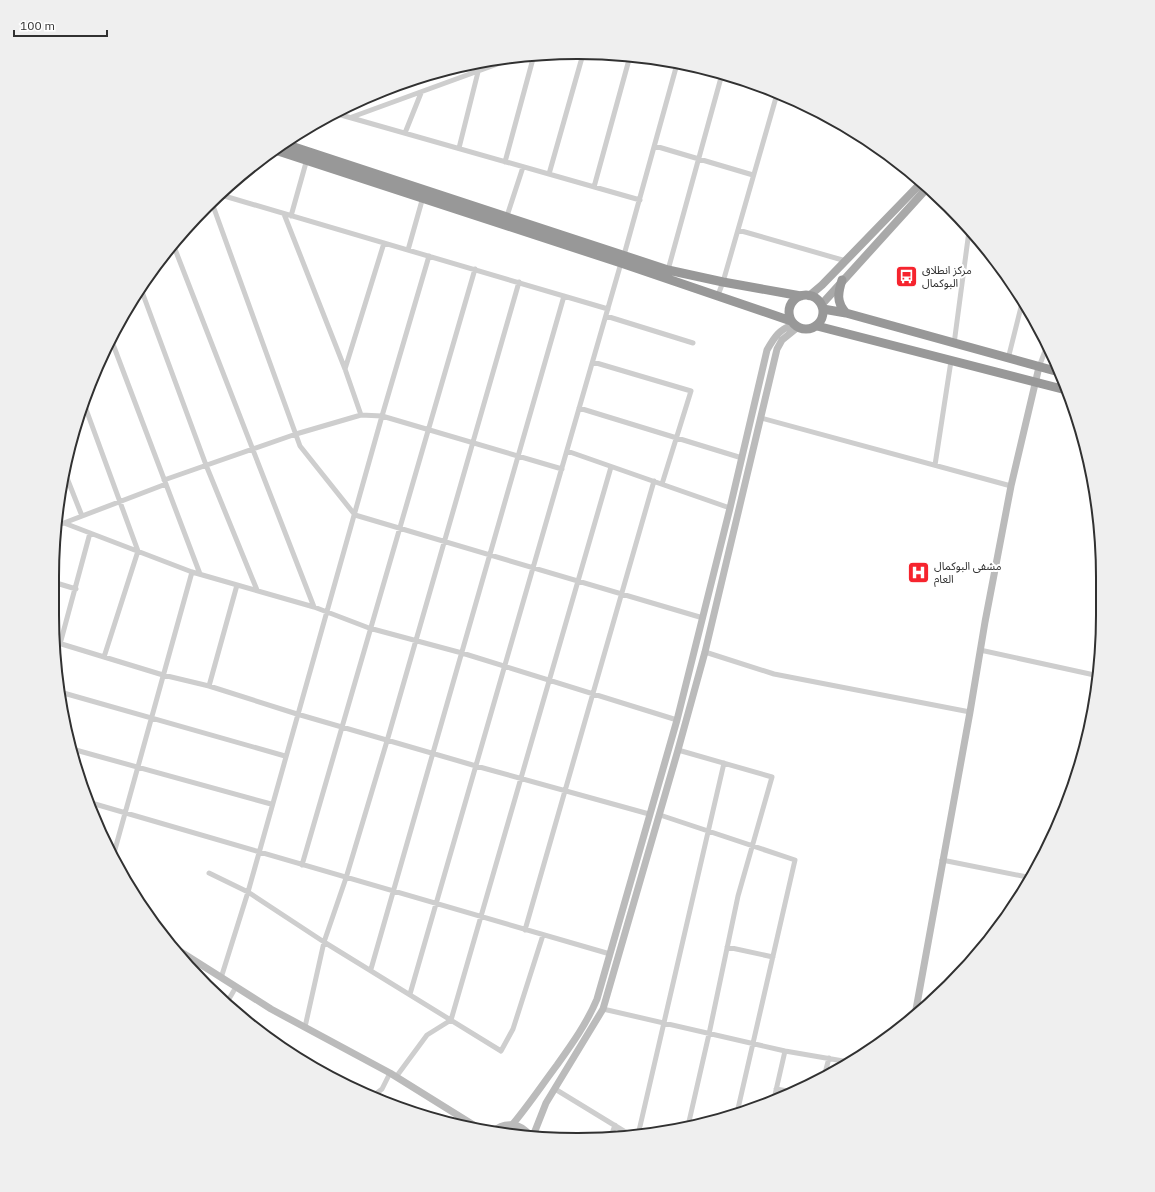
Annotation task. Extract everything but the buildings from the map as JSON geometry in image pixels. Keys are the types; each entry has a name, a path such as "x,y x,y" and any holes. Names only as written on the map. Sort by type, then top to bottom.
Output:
{"highway":[{"path":"289,146 308,156"},
{"path":"282,151 308,156 623,259 808,329 817,326 832,329 1060,389"},
{"path":"623,259 724,282 805,296 813,296 822,306 1053,371"},
{"path":"842,280 838,299 840,306 846,313"},
{"path":"795,324 789,313 790,306 795,299 805,296"},
{"path":"817,326 822,318 822,306"}],"main road":[{"path":"805,296 846,261 918,187"},
{"path":"822,306 842,280 923,192"},
{"path":"853,254 860,260"}],"street":[{"path":"549,174 582,59"},
{"path":"505,162 532,61"},
{"path":"594,187 628,62"},
{"path":"352,118 478,72 485,67"},
{"path":"410,994 677,69"},
{"path":"459,148 478,72"},
{"path":"668,270 720,80"},
{"path":"405,133 421,92"},
{"path":"718,296 724,282 776,98"},
{"path":"342,115 640,200"},
{"path":"655,146 753,175"},
{"path":"291,216 308,156"},
{"path":"505,221 523,166"},
{"path":"408,250 424,194"},
{"path":"227,197 608,309"},
{"path":"214,208 300,446 355,515 703,618"},
{"path":"284,214 345,369 361,415"},
{"path":"738,230 846,261"},
{"path":"954,344 968,237"},
{"path":"345,369 384,243"},
{"path":"176,251 314,607"},
{"path":"221,978 248,892 257,853 429,256"},
{"path":"302,865 369,628 475,269"},
{"path":"305,1027 324,942 346,878 387,740 519,282"},
{"path":"143,294 206,465 257,590"},
{"path":"371,969 564,296"},
{"path":"1008,359 1021,308"},
{"path":"606,316 692,343"},
{"path":"535,1131 543,1110 603,1009 660,814 705,652 777,349 782,340 795,324"},
{"path":"512,1125 527,1108 590,1014 597,999 677,720 730,508 767,350 774,338 782,329 795,324"},
{"path":"113,345 200,574"},
{"path":"917,1006 1011,486 1039,367 1045,352"},
{"path":"935,465 951,360"},
{"path":"593,362 691,391 662,484"},
{"path":"579,408 742,458"},
{"path":"87,411 138,551 104,657"},
{"path":"64,523 206,465 296,434 361,415 382,416 428,431 473,442 562,469"},
{"path":"761,418 1011,486"},
{"path":"567,452 730,508"},
{"path":"377,1093 382,1089 427,1035 451,1020 611,467"},
{"path":"68,481 82,516"},
{"path":"525,930 654,482"},
{"path":"64,523 192,572 314,607 369,628 462,653 677,720"},
{"path":"60,638 76,589 90,533"},
{"path":"115,850 192,572"},
{"path":"59,584 76,589"},
{"path":"209,686 237,585"},
{"path":"60,644 163,675 209,686 297,714 433,754 565,792 649,814"},
{"path":"980,650 1093,675"},
{"path":"705,652 774,674 970,712"},
{"path":"65,693 285,756"},
{"path":"77,750 272,804"},
{"path":"678,750 772,777 738,896 689,1121"},
{"path":"639,1130 724,763"},
{"path":"95,804 126,812 257,853 610,954"},
{"path":"660,814 795,860 738,1107"},
{"path":"942,860 1025,877"},
{"path":"209,873 248,892 324,942 371,969 501,1051 513,1029 543,935"},
{"path":"727,947 773,957"},
{"path":"189,958 270,1009 393,1075 467,1121"},
{"path":"230,998 236,987"},
{"path":"603,1009 785,1051 842,1061"},
{"path":"775,1094 785,1051"},
{"path":"826,1070 829,1058"},
{"path":"555,1089 624,1131"},
{"path":"776,1089 784,1090"},
{"path":"500,1127 504,1125 512,1125 521,1127 524,1130"},
{"path":"612,1132 614,1125"}],"place":[{"name":"مركز انطلاق البوكمال","path":"906,276"},
{"name":"مشفى البوكمال العام","path":"918,572"}]}
